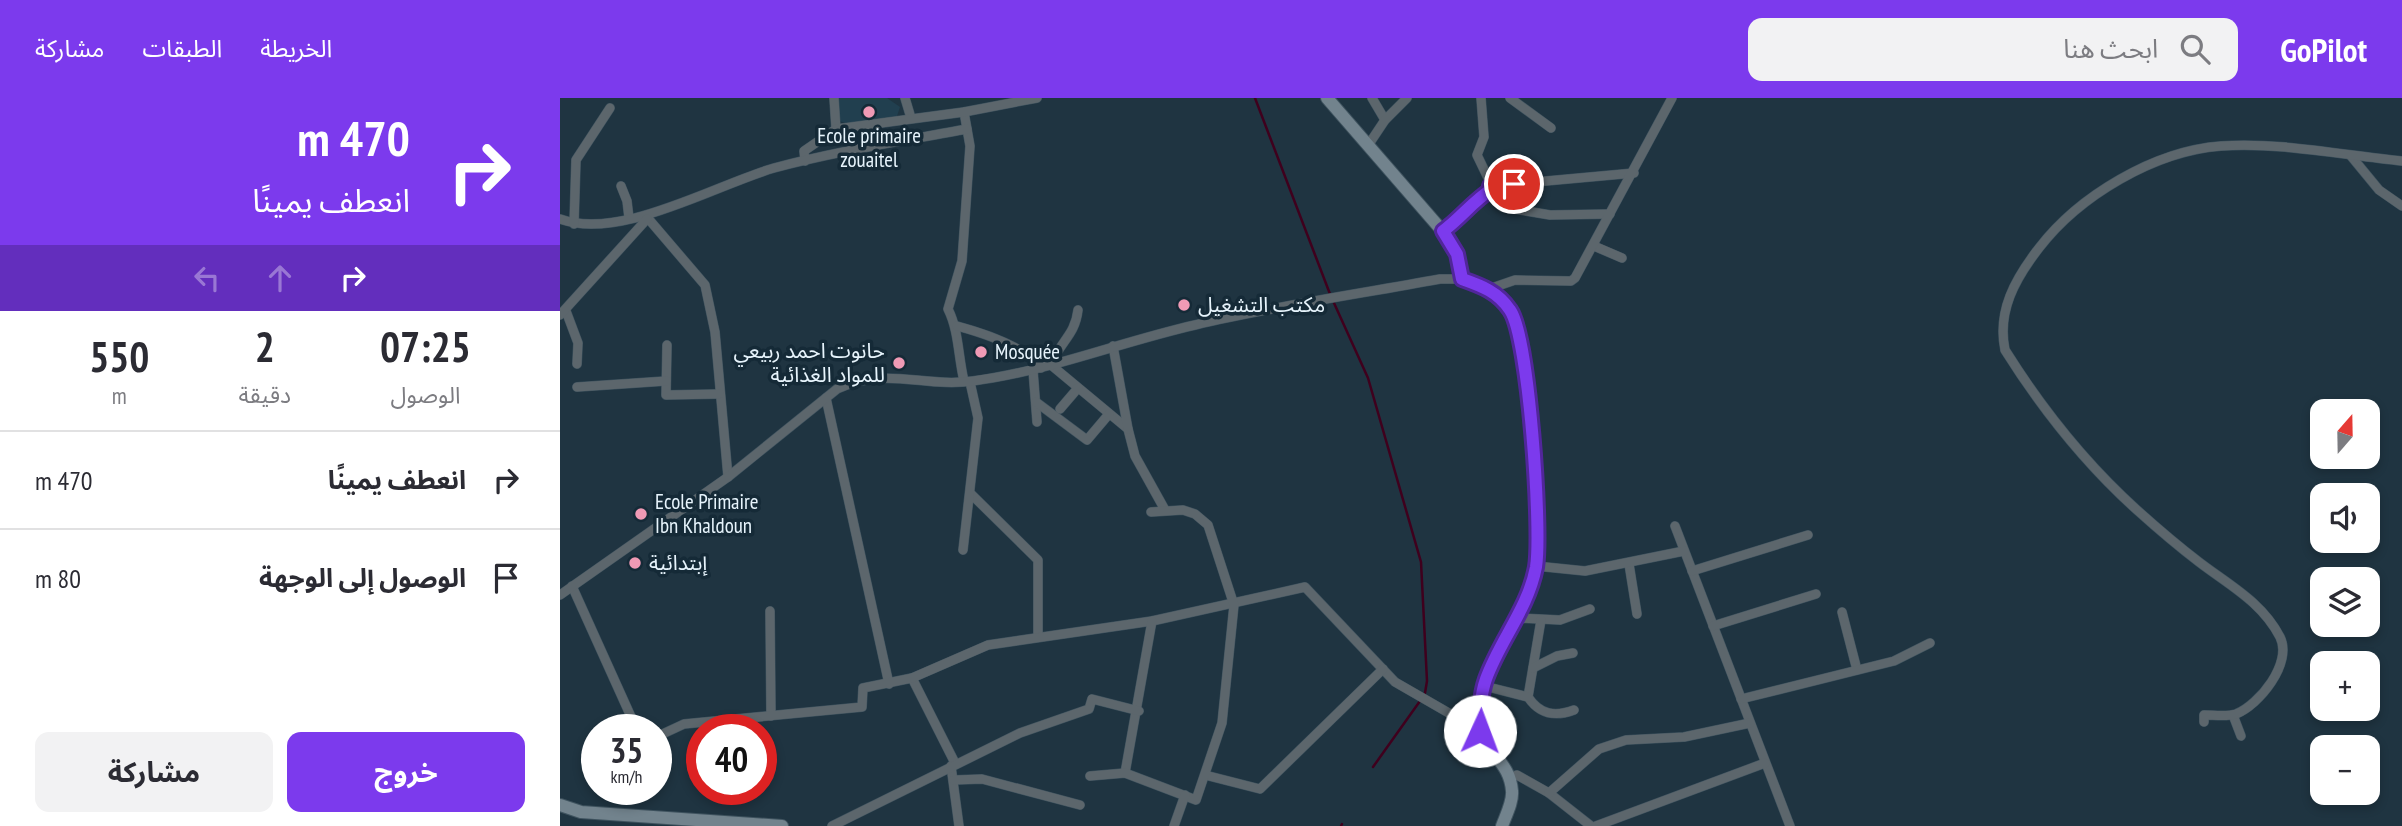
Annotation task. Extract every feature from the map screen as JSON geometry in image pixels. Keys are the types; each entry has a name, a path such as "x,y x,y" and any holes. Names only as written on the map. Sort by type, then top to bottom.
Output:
{"street":[{"path":"834,98 836,130"},
{"path":"896,98 904,101 911,118"},
{"path":"805,161 804,151 836,130 964,113 1037,98"},
{"path":"1327,98 1443,231 1457,254 1462,279"},
{"path":"1372,98 1385,120"},
{"path":"1369,144 1385,120 1407,98"},
{"path":"1481,98 1485,137 1477,155 1502,207 1550,215 1610,214"},
{"path":"1510,98 1551,128"},
{"path":"1489,289 1514,280 1571,281 1594,246 1672,98"},
{"path":"574,224 576,160 610,108"},
{"path":"963,550 978,418 957,353 957,326 948,309 962,261 970,146 964,113"},
{"path":"560,219 574,224 646,218 771,169 967,129"},
{"path":"2204,722 2204,715 2233,715 2252,706 2266,689 2282,654 2279,636 2252,600 2197,561 2137,510 2075,448 2005,350 2002,335 2003,311 2012,288 2055,227 2081,204 2120,178 2168,160 2219,146 2277,146 2402,161"},
{"path":"2351,156 2379,190 2402,206"},
{"path":"1443,231 1459,219 1472,202 1491,188 1634,173"},
{"path":"621,186 627,201 629,218"},
{"path":"577,364 578,343 563,313 646,218"},
{"path":"646,218 705,285 715,332 728,477"},
{"path":"1594,246 1622,258"},
{"path":"560,595 728,477 837,389 865,378 967,382 1037,369 1196,325 1440,279 1462,279 1489,289 1511,310 1519,326 1538,516 1536,566 1518,618 1497,655 1485,686 1480,731"},
{"path":"1051,365 1057,348 1076,328 1078,310"},
{"path":"957,326 977,331 1034,359 1037,369 1037,422"},
{"path":"667,345 666,395 719,394"},
{"path":"1113,346 1135,456 1165,510"},
{"path":"1051,365 1128,429"},
{"path":"577,387 666,381"},
{"path":"1060,409 1078,388"},
{"path":"826,398 889,684"},
{"path":"1036,402 1087,440 1109,414"},
{"path":"970,493 1038,560 1038,635"},
{"path":"1090,776 1125,773 1196,800 1222,723 1234,605 1208,525 1195,514 1165,510 1151,512"},
{"path":"1675,526 1790,826"},
{"path":"1692,571 1808,535"},
{"path":"1536,566 1585,571 1684,551"},
{"path":"1629,564 1637,614"},
{"path":"572,586 629,714"},
{"path":"777,715 862,707 863,688 912,678 988,645 1038,635 1152,621 1234,605 1304,587 1395,682 1480,731 1509,778 1513,792 1502,826"},
{"path":"1713,626 1816,594"},
{"path":"1518,618 1560,620 1590,609"},
{"path":"770,611 771,714"},
{"path":"1842,612 1857,670"},
{"path":"1541,620 1528,697 1535,708 1558,716 1574,710"},
{"path":"1125,773 1139,711 1152,621"},
{"path":"1741,699 1894,661 1930,643"},
{"path":"1533,668 1557,656 1573,653"},
{"path":"1205,775 1260,789 1382,669"},
{"path":"912,678 953,764 959,826"},
{"path":"1485,686 1528,697"},
{"path":"832,826 1020,733 1089,709 1092,699 1139,711"},
{"path":"2233,715 2241,736"},
{"path":"1549,793 1600,749 1617,743 1684,737 1750,723"},
{"path":"1509,778 1517,775 1549,793 1593,826 1765,763"},
{"path":"954,780 982,779 1080,805"},
{"path":"1174,826 1185,795"},
{"path":"560,805 582,812 782,826"}],"shaded area":[{"name":"Ecole primaire zouaitel","path":"838,98 887,98 900,107 897,116 846,123 839,121"}],"waterway":[{"path":"1255,98 1330,294"},
{"path":"1334,303 1368,378 1421,562 1427,681 1425,693"},
{"path":"1373,767 1420,701"}],"place":[{"name":"Ecole primaire zouaitel","path":"869,112"},
{"name":"مكتب التشغيل","path":"1184,305"},
{"name":"Mosquée","path":"981,352"},
{"name":"حانوت احمد ربيعي للمواد الغذائية","path":"899,363"},
{"name":"Ecole Primaire Ibn Khaldoun","path":"641,514"},
{"name":"إبتدائية","path":"635,563"}],"route":[{"path":"1480,731 1481,698 1486,678 1529,594 1536,566 1538,516 1519,326 1511,310 1497,295 1489,289 1462,279 1457,254 1443,231 1459,219 1472,202 1492,189 1490,186 1514,184"}]}
